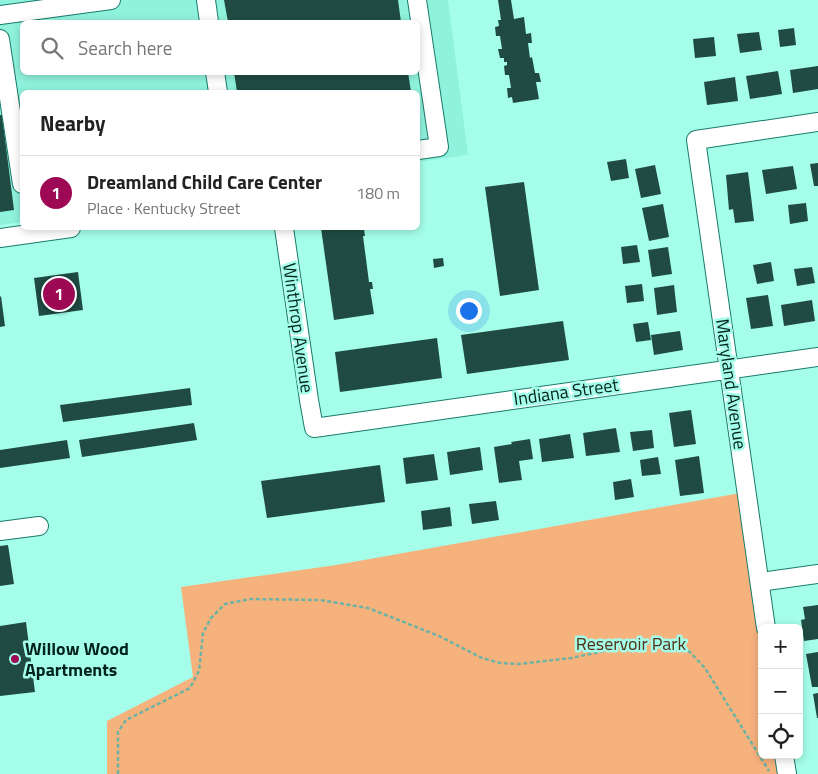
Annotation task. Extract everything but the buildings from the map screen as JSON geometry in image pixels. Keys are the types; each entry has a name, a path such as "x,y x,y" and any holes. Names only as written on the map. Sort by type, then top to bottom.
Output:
{"street":[{"path":"0,15 111,0"},
{"path":"206,0 208,20"},
{"path":"417,0 439,147 420,150"},
{"path":"0,39 20,171"},
{"path":"215,75 218,90"},
{"name":"Maryland Avenue","path":"765,624 696,140 818,122"},
{"path":"0,238 30,230"},
{"name":"Winthrop Avenue","path":"284,230 308,400 314,428"},
{"name":"Indiana Street","path":"314,428 818,356"},
{"path":"0,531 39,526"},
{"path":"760,582 818,574"},
{"path":"785,759 787,774"}],"path":[{"path":"118,774 118,732 121,726 126,720 190,688 199,672 204,633 211,618 218,610 225,604 238,600 292,598 338,602 368,608 439,636 482,658 500,663 518,664 571,658 638,644 660,642 684,646 705,668 771,774"}],"shaded area":[{"path":"0,0 448,0 468,155 420,162 420,90 20,90 20,222 0,225"}],"green space":[{"name":"Reservoir Park","path":"746,492 762,624 758,624 758,759 785,759 787,774 107,774 107,721 193,677 181,587 336,565"}],"place":[{"name":"Dreamland Child Care Center","path":"59,294"},
{"name":"Willow Wood Apartments","path":"15,659"}]}
